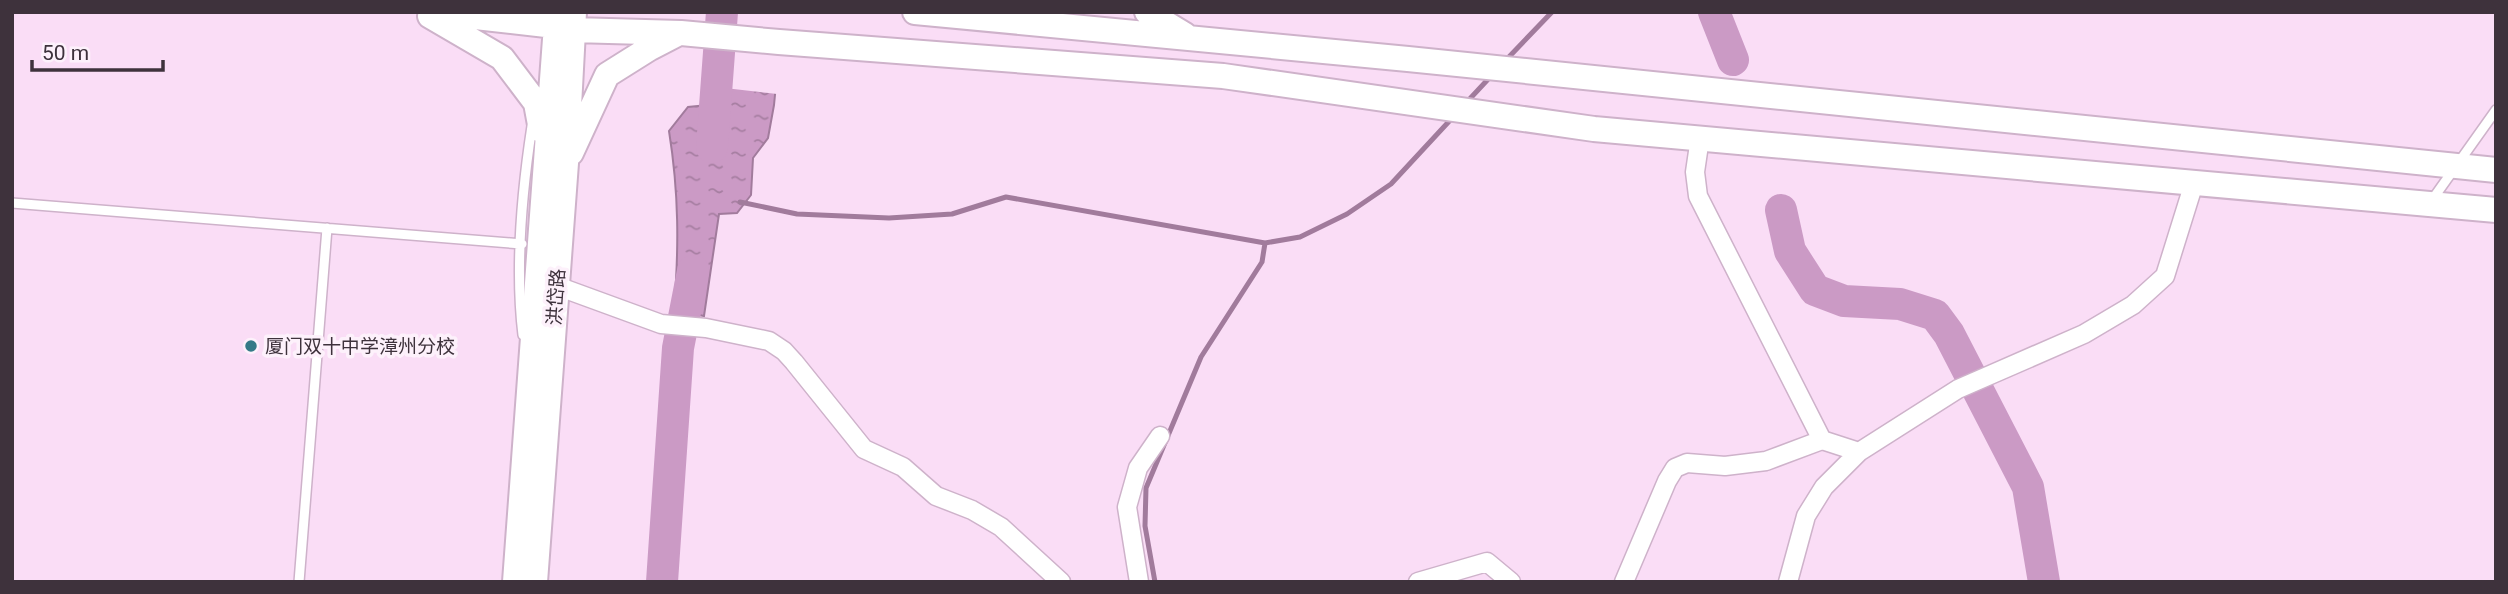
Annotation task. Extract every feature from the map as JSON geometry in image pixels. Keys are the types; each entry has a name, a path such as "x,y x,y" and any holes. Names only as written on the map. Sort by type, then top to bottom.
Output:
{"main road":[{"path":"423,12 502,58 536,103 556,161"},
{"path":"431,12 565,20 779,42 1223,76 1594,129 2496,210"},
{"path":"915,12 2496,170"},
{"path":"1147,12 1191,39"},
{"path":"515,582 531,376 556,161 565,20"},
{"path":"556,161 607,75 650,48 681,33"},
{"name":"洪岱路","path":"535,582 557,286 556,161"}],"street":[{"path":"1700,138 1695,172 1698,196 1822,440"},
{"path":"1788,582 1806,516 1824,487 1859,452 1958,389 2084,334 2133,305 2165,276 2194,183"},
{"path":"557,286 661,324 706,328 769,341 785,351 864,449 904,467 936,496 972,510 1001,527 1061,582"},
{"path":"1139,582 1127,507 1138,468 1160,436"},
{"path":"1624,582 1675,468 1687,463 1726,466 1766,461 1822,440 1859,452"},
{"path":"1418,582 1487,562 1511,582"}],"lane":[{"path":"531,376 518,293 527,156 536,103"},
{"path":"2429,204 2496,110"},
{"path":"12,203 522,244"},
{"path":"299,582 327,228"}],"water":[{"path":"783,12 774,105 768,138 753,158 751,195 737,213 719,214 704,316 674,310 677,221 669,131 688,107 718,104 727,24"}],"pier":[{"path":"720,12 785,12 777,94 716,87 724,24"}],"waterway":[{"path":"712,147 722,12"},
{"path":"1506,60 1552,12"},
{"path":"1714,12 1733,60"},
{"path":"1465,104 1492,75"},
{"path":"740,202 797,214 889,218 952,214 1006,197 1265,243 1300,237 1347,214 1391,184 1454,116"},
{"path":"1781,210 1790,251 1815,290 1844,301 1900,304 1935,315 1949,334 2028,487 2044,582"},
{"path":"1155,582 1145,526 1146,488 1201,357 1262,262 1265,243"},
{"path":"662,582 678,348 693,271"}],"place":[{"name":"厦门双十中学漳州分校","path":"251,346"}]}
